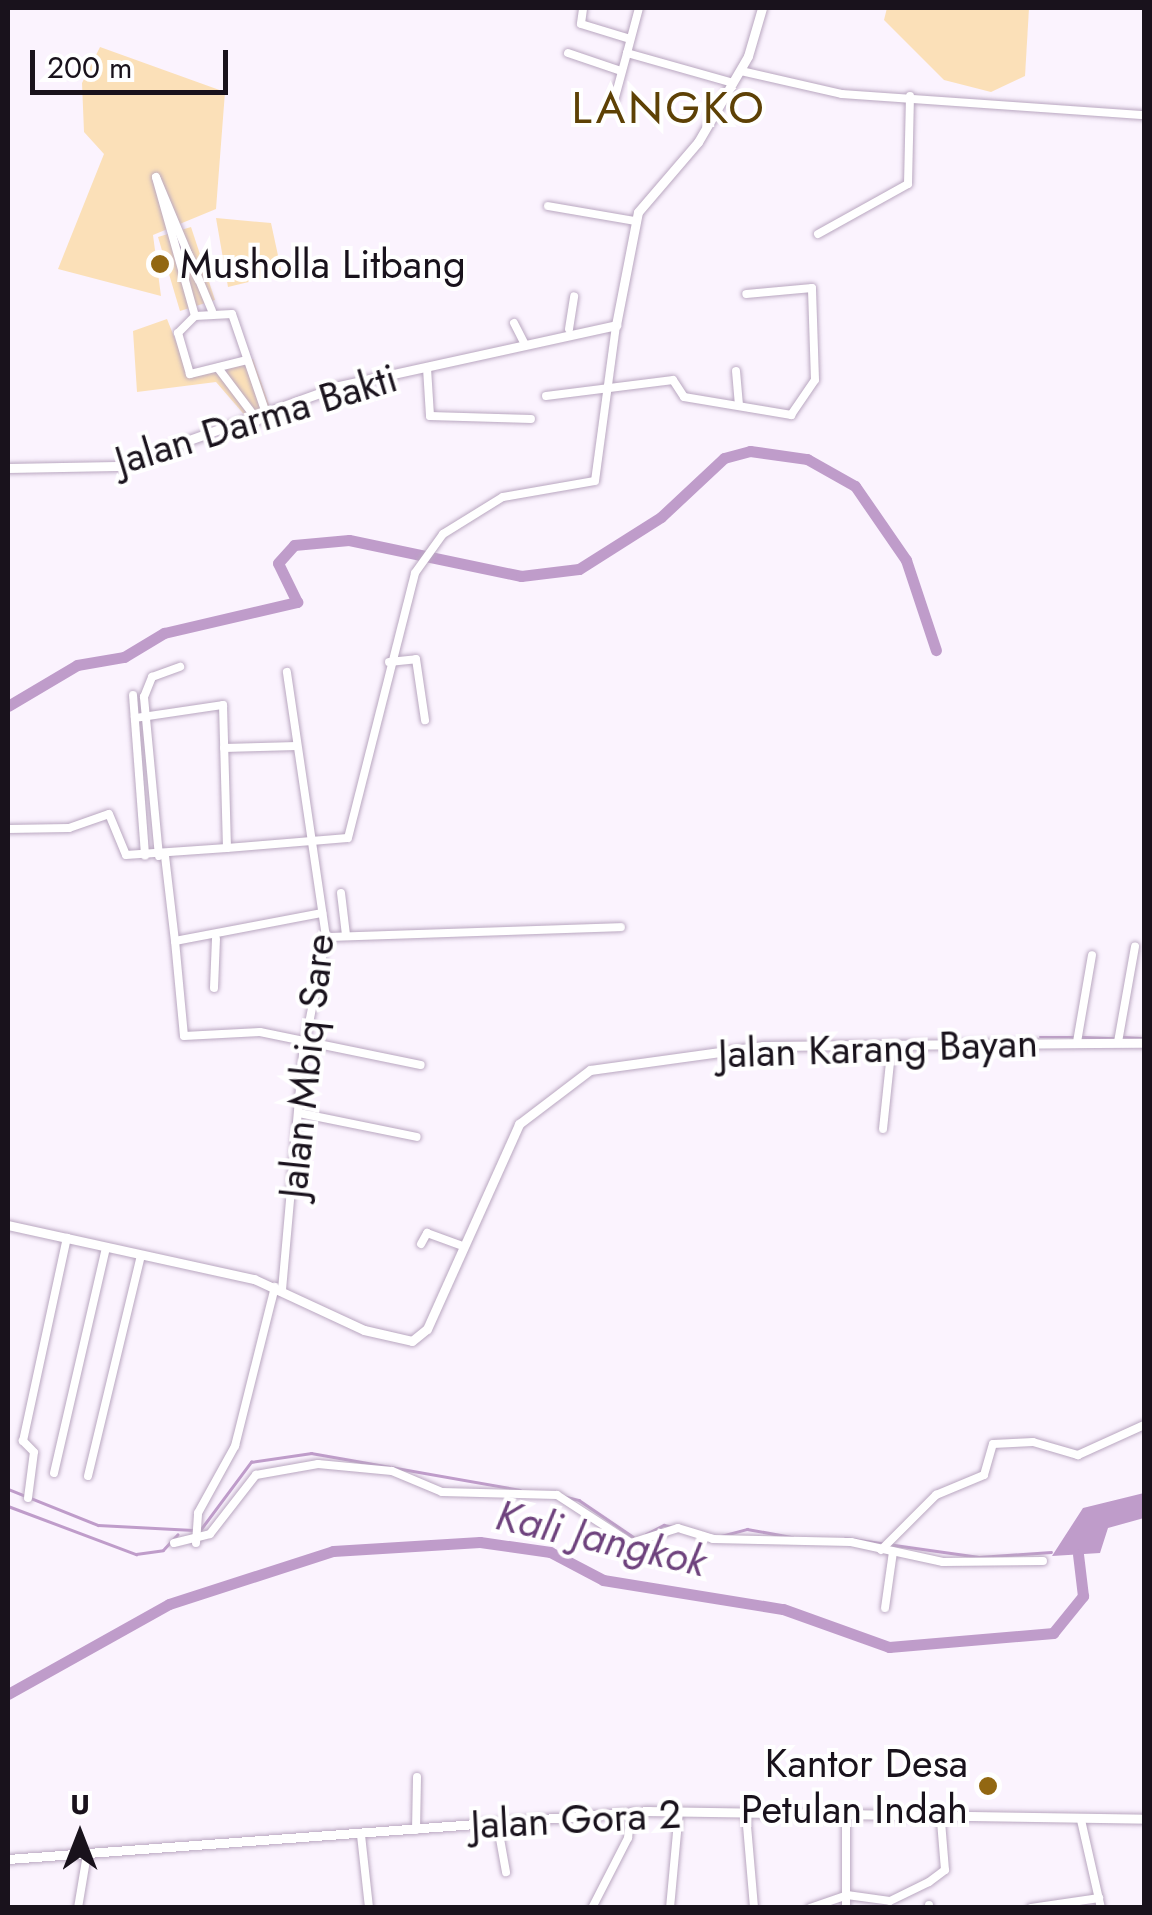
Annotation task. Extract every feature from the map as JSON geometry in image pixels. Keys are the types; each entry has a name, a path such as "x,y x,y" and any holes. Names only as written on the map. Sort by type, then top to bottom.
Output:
{"street":[{"path":"614,101 639,8"},
{"path":"8,829 70,828 109,814 125,854 145,856 314,842 352,833 389,662 429,553 503,496 595,481 604,390 635,220 734,83 762,8"},
{"path":"583,9 581,24 630,39"},
{"path":"568,53 621,71"},
{"path":"626,53 734,83"},
{"path":"741,71 809,90 1144,115"},
{"path":"818,234 908,184 910,96"},
{"path":"175,229 156,177 200,302 212,312"},
{"path":"548,206 635,220"},
{"path":"546,396 673,380 684,397 791,415 816,376 812,288 746,294"},
{"path":"569,329 574,296"},
{"path":"200,302 195,316 178,332 189,372 247,360"},
{"path":"195,316 212,312 232,314 263,420"},
{"path":"514,323 525,345"},
{"name":"Jalan Darma Bakti","path":"8,468 117,466 263,420 339,386 525,345 569,329 616,325"},
{"path":"218,368 263,420"},
{"path":"427,368 430,416 530,420"},
{"path":"736,371 739,405"},
{"path":"389,662 416,658 425,720"},
{"path":"180,667 150,680 146,718 184,1036 306,1040 421,1066"},
{"name":"Jalan Mbiq Sare","path":"195,1542 195,1527 235,1446 278,1288 306,1040 326,937 287,672"},
{"path":"133,695 145,856"},
{"path":"136,718 222,704 226,848"},
{"path":"224,748 297,746"},
{"path":"342,894 346,934"},
{"path":"175,941 216,939 322,913"},
{"path":"326,937 621,927"},
{"path":"214,988 216,939"},
{"path":"1118,1042 1135,947"},
{"path":"1077,1042 1092,954"},
{"path":"883,1129 892,1044"},
{"name":"Jalan Karang Bayan","path":"8,1226 278,1288 364,1330 414,1340 518,1124 590,1070 748,1046 1144,1044"},
{"path":"298,1114 417,1137"},
{"path":"421,1244 427,1233 460,1245"},
{"path":"28,1498 34,1452 23,1439 67,1238"},
{"path":"54,1473 106,1247"},
{"path":"88,1476 142,1255"},
{"path":"883,1546 936,1495 984,1475 993,1444 1033,1442 1078,1455 1144,1425"},
{"path":"174,1543 195,1542 224,1522 256,1476 321,1464 392,1471 442,1492 557,1495 632,1543 678,1528 883,1546 893,1552 991,1566 1043,1561"},
{"path":"885,1608 893,1552"},
{"path":"416,1830 417,1777"},
{"path":"670,1908 679,1811"},
{"path":"592,1908 628,1838 631,1812"},
{"name":"Jalan Gora 2","path":"8,1859 631,1812 942,1820 1144,1820"},
{"path":"746,1814 754,1908"},
{"path":"846,1818 846,1908"},
{"path":"810,1908 847,1894 890,1904 945,1870 942,1820"},
{"path":"1031,1908 1100,1903 1080,1820"},
{"path":"498,1822 506,1872"},
{"path":"362,1835 369,1908"},
{"path":"78,1908 87,1854"}],"shaded area":[{"path":"887,8 1029,8 1025,76 991,92 944,80 884,20"},
{"path":"100,47 225,92 216,209 153,235 161,296 58,269 104,154 84,132 82,83"},
{"path":"216,218 271,223 282,274 228,287"},
{"path":"191,227 215,300 180,311 158,237"},
{"path":"167,319 189,374 253,359 272,413 248,419 216,382 137,392 133,331"},
{"path":"1144,1493 1144,1518 1108,1528 1100,1553 1052,1556 1083,1508"}],"waterway":[{"path":"8,706 77,665 124,657 164,633 297,602 278,563 294,545 349,540 521,576 579,569 661,517 724,458 750,451 807,459 855,486 906,560 936,650"},
{"path":"1040,1037 1076,1037"},
{"path":"1082,1037 1114,1038"},
{"path":"1122,1037 1144,1038"},
{"path":"201,1529 251,1462 311,1453 520,1490"},
{"path":"8,1489 98,1525 193,1530"},
{"path":"547,1492 579,1500 635,1538"},
{"path":"8,1506 136,1554 163,1550 177,1535"},
{"path":"646,1534 664,1525 709,1534"},
{"path":"721,1536 747,1529 792,1537"},
{"path":"845,1538 979,1557 1051,1552"},
{"name":"Kali Jangkok","path":"8,1694 169,1604 333,1551 480,1542 550,1552 603,1580 783,1609 889,1647 1053,1633 1083,1596 1078,1554"}],"place":[{"name":"Musholla Litbang","path":"160,264"},
{"name":"Kantor Desa Petulan Indah","path":"988,1786"}],"district":[{"name":"LANGKO","path":"669,108"}]}
